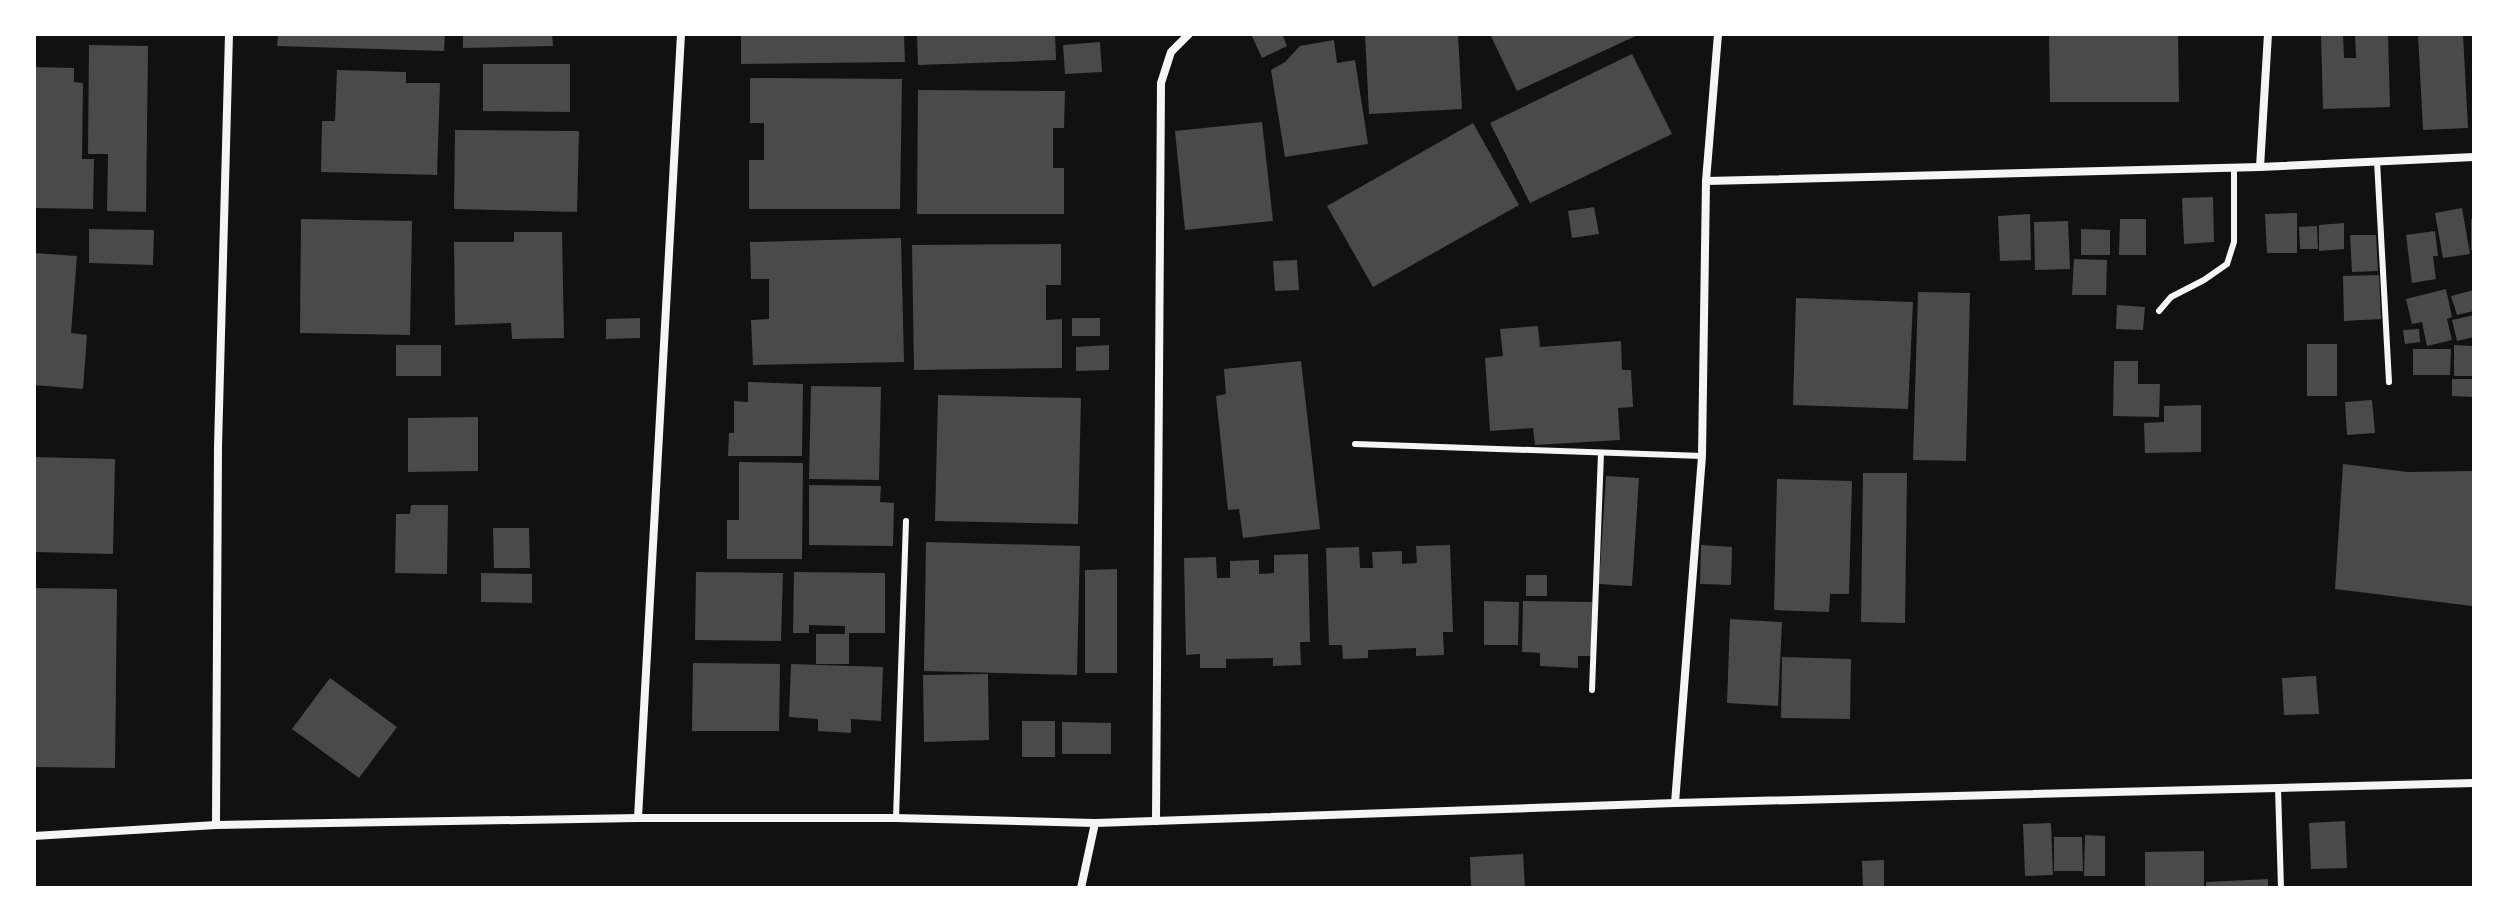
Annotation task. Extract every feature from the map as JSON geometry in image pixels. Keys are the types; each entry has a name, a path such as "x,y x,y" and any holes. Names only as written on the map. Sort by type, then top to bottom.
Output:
{"street":[{"path":"216,825 218,447 229,34"},
{"path":"638,818 681,34"},
{"path":"1156,821 1161,83 1171,52 1189,34"},
{"path":"1675,803 1702,456 1706,181 1718,34"},
{"path":"2260,167 2268,34"},
{"path":"1706,181 2260,167 2474,157"},
{"path":"34,836 216,825 638,818 896,818 1095,823 1675,803 2474,783"},
{"path":"1081,888 1095,823"}],"lane":[{"path":"2377,161 2389,382"},
{"path":"2159,311 2171,297 2227,264 2234,242 2234,167"},
{"path":"1355,444 1702,456"},
{"path":"1592,690 1601,453"},
{"path":"896,818 906,521"},
{"path":"2278,788 2281,888"}],"building":[{"path":"278,34 445,34 444,51 277,46"},
{"path":"463,34 552,34 553,46 463,48"},
{"path":"741,34 904,34 905,62 741,64"},
{"path":"917,34 1055,34 1056,60 918,65"},
{"path":"1251,34 1282,34 1287,46 1262,58"},
{"path":"1365,34 1458,34 1462,109 1369,114"},
{"path":"1490,34 1640,34 1517,91"},
{"path":"2049,34 2178,34 2179,102 2050,102"},
{"path":"2321,34 2343,34 2344,58 2356,58 2355,34 2388,34 2390,107 2323,109"},
{"path":"2418,34 2463,34 2468,128 2423,130"},
{"path":"1334,40 1337,63 1355,60 1368,144 1285,157 1271,70 1285,62 1300,46"},
{"path":"1100,42 1102,72 1065,74 1063,45"},
{"path":"89,45 148,46 146,212 107,211 108,154 88,154"},
{"path":"1632,54 1672,134 1530,203 1490,123"},
{"path":"483,64 570,64 570,112 483,111"},
{"path":"34,67 74,68 74,82 83,83 82,159 94,159 93,209 34,208"},
{"path":"337,70 406,72 406,83 440,83 437,175 321,172 322,121 335,121"},
{"path":"750,78 902,79 900,209 749,209 749,160 764,160 764,123 750,123"},
{"path":"918,90 1065,91 1064,128 1053,128 1053,168 1064,168 1064,214 917,214"},
{"path":"1262,122 1273,221 1185,230 1175,131"},
{"path":"1473,123 1519,205 1373,287 1327,206"},
{"path":"455,130 579,131 577,212 454,209"},
{"path":"2213,197 2214,242 2184,244 2182,198"},
{"path":"1594,207 1599,234 1572,238 1568,211"},
{"path":"2462,208 2470,254 2443,258 2435,213"},
{"path":"2297,213 2297,253 2267,253 2265,214"},
{"path":"2030,214 2031,260 2000,261 1998,216"},
{"path":"301,219 412,221 410,335 300,333"},
{"path":"2120,219 2146,219 2146,255 2119,255"},
{"path":"2471,219 2474,219 2474,250 2471,250"},
{"path":"2068,221 2070,269 2035,270 2034,222"},
{"path":"2344,223 2344,249 2319,251 2319,225"},
{"path":"2317,226 2318,249 2300,249 2299,227"},
{"path":"89,229 154,230 153,265 89,263"},
{"path":"2081,229 2110,230 2110,255 2081,255"},
{"path":"2435,231 2438,256 2433,256 2436,279 2412,283 2406,235"},
{"path":"514,232 562,232 564,338 512,339 511,323 455,325 454,242 514,242"},
{"path":"2350,235 2376,235 2378,271 2352,272"},
{"path":"901,238 904,362 753,365 751,320 769,319 769,279 751,279 750,242"},
{"path":"1061,244 1061,285 1046,285 1046,320 1062,319 1062,368 914,370 912,245"},
{"path":"34,253 77,256 71,333 87,335 83,389 34,385"},
{"path":"2074,259 2107,260 2106,295 2072,295"},
{"path":"1297,260 1299,290 1275,291 1273,261"},
{"path":"2379,275 2381,319 2344,321 2343,276"},
{"path":"2446,289 2452,317 2447,319 2452,340 2427,346 2422,322 2412,324 2406,299"},
{"path":"2474,290 2474,311 2457,315 2451,296"},
{"path":"1918,292 1970,293 1966,461 1913,460"},
{"path":"1796,298 1913,302 1908,409 1793,405"},
{"path":"2117,305 2145,307 2143,330 2116,329"},
{"path":"2474,315 2474,337 2457,341 2452,320"},
{"path":"640,318 640,338 606,339 606,319"},
{"path":"1072,318 1100,318 1100,336 1072,336"},
{"path":"1538,326 1540,347 1621,341 1622,370 1631,370 1633,407 1618,408 1620,440 1535,445 1533,428 1490,431 1485,358 1503,356 1500,329"},
{"path":"2419,329 2420,342 2405,344 2403,330"},
{"path":"2307,344 2337,344 2337,396 2307,396"},
{"path":"396,345 441,345 441,376 396,376"},
{"path":"1109,345 1109,370 1076,371 1076,347"},
{"path":"2454,345 2474,346 2474,376 2454,376"},
{"path":"2413,349 2451,349 2450,375 2413,375"},
{"path":"1301,361 1320,529 1243,538 1239,509 1228,510 1216,396 1226,394 1224,369"},
{"path":"2114,361 2138,361 2138,384 2160,384 2159,417 2113,416"},
{"path":"2452,379 2474,379 2474,397 2452,396"},
{"path":"748,382 803,384 802,456 728,456 729,433 734,433 734,401 748,402"},
{"path":"811,386 881,387 879,480 809,479"},
{"path":"938,395 1081,398 1078,524 935,521"},
{"path":"2372,400 2375,433 2347,435 2345,402"},
{"path":"2201,405 2201,452 2145,453 2144,423 2164,422 2164,406"},
{"path":"478,417 478,471 408,472 408,418"},
{"path":"34,457 115,459 113,554 34,552"},
{"path":"739,462 803,463 802,559 727,559 727,520 739,520"},
{"path":"2343,464 2408,472 2474,471 2472,606 2335,589"},
{"path":"1863,473 1907,473 1905,623 1861,622"},
{"path":"1606,476 1639,478 1632,586 1599,584"},
{"path":"1777,479 1852,481 1849,594 1830,594 1829,612 1774,610"},
{"path":"809,485 881,486 880,502 894,503 893,546 809,545"},
{"path":"411,505 448,505 447,574 395,573 396,514 410,514"},
{"path":"493,528 529,528 530,568 494,568"},
{"path":"926,542 1080,546 1077,675 924,671"},
{"path":"1450,545 1453,632 1443,632 1444,655 1416,656 1416,648 1368,650 1368,658 1343,659 1342,645 1329,645 1326,548 1359,547 1360,568 1373,568 1372,552 1402,551 1402,564 1417,563 1416,546"},
{"path":"1701,545 1732,547 1731,585 1700,584"},
{"path":"1308,554 1310,642 1300,642 1301,665 1273,666 1273,658 1226,659 1226,668 1200,668 1200,654 1186,655 1184,558 1216,557 1217,578 1230,578 1230,561 1259,560 1259,574 1274,573 1274,555"},
{"path":"1117,569 1117,673 1085,673 1085,570"},
{"path":"696,572 783,573 781,641 695,640"},
{"path":"794,572 885,573 885,633 849,633 849,664 816,664 816,634 845,634 845,626 809,625 809,633 793,633"},
{"path":"481,573 532,574 532,603 481,602"},
{"path":"1526,575 1547,575 1547,596 1526,596"},
{"path":"34,588 117,589 115,768 34,767"},
{"path":"1484,601 1519,602 1518,645 1484,645"},
{"path":"1523,601 1592,602 1591,656 1578,656 1578,668 1540,666 1540,653 1522,652"},
{"path":"1730,619 1782,622 1778,706 1727,703"},
{"path":"1782,657 1851,659 1850,719 1781,718"},
{"path":"693,663 780,664 779,731 692,731"},
{"path":"791,664 883,667 881,721 851,719 851,733 818,731 818,719 789,717"},
{"path":"988,674 989,740 924,742 923,675"},
{"path":"2316,676 2319,714 2284,715 2282,678"},
{"path":"330,678 397,727 359,778 292,729"},
{"path":"1022,721 1055,721 1055,757 1022,757"},
{"path":"1062,722 1111,723 1111,754 1062,754"},
{"path":"2345,821 2347,868 2311,869 2309,823"},
{"path":"2051,823 2053,875 2025,876 2023,824"},
{"path":"2085,835 2105,836 2105,876 2084,876"},
{"path":"2054,837 2082,837 2083,871 2054,871"},
{"path":"2204,851 2204,888 2145,888 2145,852"},
{"path":"1523,854 1525,888 1471,888 1470,857"},
{"path":"1884,860 1884,888 1863,888 1862,861"},
{"path":"2268,879 2268,888 2206,888 2206,882"}]}
